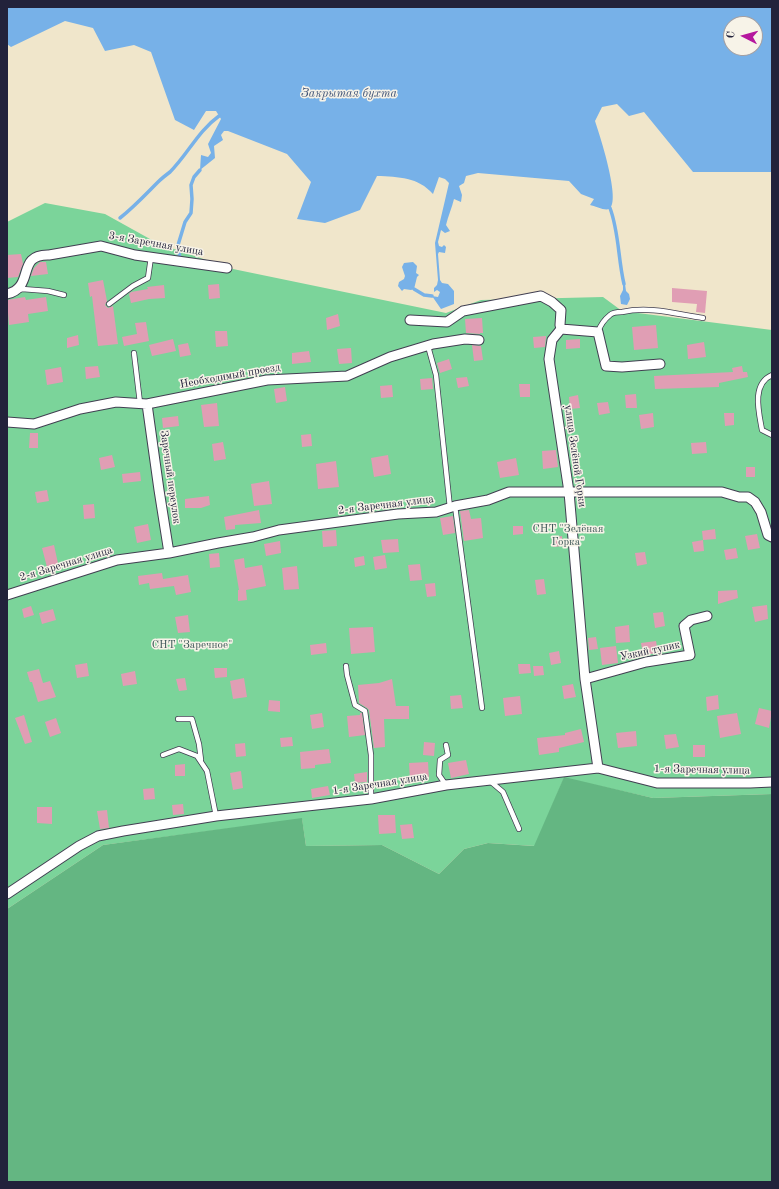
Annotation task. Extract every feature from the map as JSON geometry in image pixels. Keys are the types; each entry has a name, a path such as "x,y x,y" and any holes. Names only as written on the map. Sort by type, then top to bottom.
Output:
{"street":[{"name":"3-я Заречная улица","path":"18,290 24,283 28,264 34,258 40,255 49,255 100,246 152,257 227,268"},
{"path":"7,294 18,290"},
{"path":"410,320 447,322 463,311 541,296 552,302 561,310 561,329 598,332 606,366 622,368 660,364"},
{"name":"улица Зелёной Горки","path":"561,329 552,340 549,359 569,492 585,679 598,768"},
{"name":"Необходимый проезд","path":"7,422 34,424 80,409 109,403 144,404 267,380 347,376 390,357 433,344 464,339 479,340"},
{"name":"Заречный переулок","path":"144,404 169,553"},
{"name":"2-я Заречная улица","path":"7,595 117,560 169,553 253,537 279,530 398,514 436,512 452,507 488,500 509,492 722,492 739,497 748,497 755,502 761,512 768,535 772,537"},
{"name":"Узкий тупик","path":"585,679 646,662 690,655 684,626 691,620 707,616"},
{"name":"1-я Заречная улица","path":"7,894 79,846 98,836 216,816 371,799 446,785 598,768 657,783 772,782"}],"lane":[{"path":"109,304 133,286 148,278 152,257"},
{"path":"18,290 22,288 48,291 64,295"},
{"path":"598,332 611,314 630,310 658,310 703,318"},
{"path":"428,346 436,375 452,507 482,708"},
{"path":"134,353 144,404"},
{"path":"772,375 761,386 757,402 762,430 772,435"},
{"path":"346,666 355,705 365,711 370,755 371,799"},
{"path":"178,720 192,719 199,744 201,762"},
{"path":"446,745 448,756 440,760 439,775 446,785"},
{"path":"163,755 178,749 197,756 207,771 216,816"},
{"path":"490,781 502,792 519,829"}],"green space":[{"path":"45,203 105,214 159,244 233,269 446,313 481,300 603,297 622,311 772,330 772,794 653,798 564,778 535,846 488,843 464,849 439,874 382,845 306,846 302,819 103,845 7,909 7,222"},
{"path":"564,777 653,798 772,794 772,1182 7,1182 7,909 103,845 302,818 306,846 382,845 439,874 464,849 488,843 534,846"}],"water":[{"name":"Закрытая бухта","path":"7,7 772,7 772,172 693,172 644,112 629,116 617,104 602,107 595,121 605,152 611,181 613,194 612,204 609,209 603,209 590,205 594,199 581,194 569,181 478,173 466,176 464,183 459,186 462,195 461,202 454,199 446,225 450,231 445,233 441,230 438,242 439,246 442,247 444,245 446,247 445,253 439,252 438,254 440,280 442,283 448,284 454,291 454,304 441,309 432,296 438,297 440,292 437,290 434,292 434,288 437,285 438,280 435,243 449,183 445,179 439,177 433,194 421,184 408,179 377,176 360,210 325,223 297,219 311,182 287,154 228,131 224,131 221,135 223,140 214,146 215,158 200,170 201,155 208,157 211,153 208,144 221,119 216,111 206,111 194,130 175,120 151,52 134,45 105,51 93,28 65,21 11,47 7,44"},
{"path":"413,262 417,266 416,273 419,275 417,277 414,289 404,289 402,291 398,286 399,282 404,279 405,276 402,267 404,263"},
{"path":"623,284 625,284 626,291 629,294 630,299 627,305 621,304 620,296 623,290"}],"building":[{"path":"21,254 23,264 18,277 7,278 7,255"},
{"path":"40,262 46,262 48,274 31,276 34,268"},
{"path":"103,280 107,301 105,305 108,308 113,306 118,344 98,346 92,296 90,297 88,283"},
{"path":"219,284 220,298 209,299 208,285"},
{"path":"164,285 165,298 149,299 131,303 129,294 131,292 148,289 147,287"},
{"path":"672,288 707,291 705,313 696,312 697,304 672,302"},
{"path":"25,297 26,300 46,297 48,311 28,314 29,322 9,325 7,300"},
{"path":"338,314 340,326 327,330 326,318"},
{"path":"482,318 483,333 466,333 465,319"},
{"path":"146,322 149,341 124,346 122,337 137,334 135,323"},
{"path":"656,325 658,348 634,350 632,327"},
{"path":"215,331 227,331 228,346 216,347"},
{"path":"78,335 79,345 67,348 67,338"},
{"path":"546,336 545,347 534,348 533,337"},
{"path":"173,339 176,351 152,356 149,345"},
{"path":"580,339 580,348 566,349 566,340"},
{"path":"704,342 706,357 688,359 687,345"},
{"path":"188,343 191,355 180,357 178,345"},
{"path":"472,345 481,346 483,360 474,361"},
{"path":"351,348 352,363 339,364 337,349"},
{"path":"309,351 311,362 292,364 292,353"},
{"path":"449,359 452,369 440,373 437,363"},
{"path":"98,366 100,377 86,379 85,367"},
{"path":"742,366 743,372 747,372 748,377 719,383 719,387 655,389 654,376 733,372 732,368"},
{"path":"61,367 63,382 47,385 45,370"},
{"path":"467,377 469,386 458,388 456,378"},
{"path":"432,378 433,389 421,390 420,379"},
{"path":"519,384 530,384 530,397 520,397"},
{"path":"392,385 393,397 381,398 380,386"},
{"path":"285,387 287,401 276,403 274,389"},
{"path":"636,394 637,408 626,408 625,395"},
{"path":"578,395 580,408 570,409 569,397"},
{"path":"608,402 610,413 599,415 597,403"},
{"path":"217,403 219,426 204,427 201,405"},
{"path":"653,413 654,427 641,429 639,415"},
{"path":"724,413 734,413 734,425 725,426"},
{"path":"178,416 179,426 163,428 162,418"},
{"path":"30,433 38,433 38,448 29,448"},
{"path":"311,434 312,446 302,447 301,435"},
{"path":"223,442 226,459 214,461 212,444"},
{"path":"706,442 707,453 692,454 691,443"},
{"path":"556,450 558,467 543,469 542,451"},
{"path":"112,455 115,467 101,470 99,458"},
{"path":"388,455 391,474 374,477 371,458"},
{"path":"516,458 519,475 500,478 497,462"},
{"path":"336,461 339,487 318,489 316,464"},
{"path":"746,467 755,467 755,477 746,477"},
{"path":"140,472 141,481 123,483 122,474"},
{"path":"269,481 272,504 254,506 251,484"},
{"path":"47,490 49,501 37,503 35,492"},
{"path":"209,496 210,505 201,508 185,508 185,499"},
{"path":"94,504 95,518 84,519 83,505"},
{"path":"259,510 261,523 235,525 235,529 226,530 224,517"},
{"path":"469,510 471,519 481,518 483,538 464,541 460,511"},
{"path":"453,516 455,533 443,535 440,518"},
{"path":"148,524 151,540 137,543 134,527"},
{"path":"513,526 523,526 523,534 513,535"},
{"path":"715,529 716,539 703,540 702,531"},
{"path":"336,530 337,546 323,547 322,531"},
{"path":"757,534 760,548 748,550 745,536"},
{"path":"562,536 563,546 553,547 552,538"},
{"path":"398,539 399,552 383,553 381,540"},
{"path":"703,540 704,551 694,552 692,542"},
{"path":"280,541 281,553 266,556 264,544"},
{"path":"54,545 59,568 48,571 42,548"},
{"path":"736,548 738,558 726,560 724,550"},
{"path":"645,552 647,564 637,566 635,553"},
{"path":"219,553 220,567 210,568 209,554"},
{"path":"385,555 387,568 375,570 373,557"},
{"path":"364,556 365,565 355,567 354,558"},
{"path":"244,558 245,568 262,565 266,586 246,590 247,600 238,601 239,590 234,560"},
{"path":"420,564 422,580 410,581 408,565"},
{"path":"297,566 299,589 284,590 282,568"},
{"path":"162,573 163,579 188,575 191,592 176,595 174,586 150,589 149,583 139,585 138,576"},
{"path":"544,579 546,594 537,595 535,580"},
{"path":"435,583 436,596 427,597 425,584"},
{"path":"737,590 738,598 718,604 718,591"},
{"path":"767,605 768,619 755,622 752,607"},
{"path":"31,606 34,615 24,618 22,609"},
{"path":"53,609 56,620 42,624 39,613"},
{"path":"663,612 665,626 655,628 653,613"},
{"path":"188,615 190,632 178,633 175,617"},
{"path":"629,625 630,642 616,643 615,627"},
{"path":"373,627 375,652 351,654 349,628"},
{"path":"596,637 598,649 589,650 588,638"},
{"path":"656,641 658,653 643,655 641,643"},
{"path":"326,643 327,653 311,655 310,645"},
{"path":"616,646 618,663 602,665 600,648"},
{"path":"559,651 561,663 551,665 549,653"},
{"path":"87,663 89,676 77,678 75,665"},
{"path":"518,664 530,664 531,673 519,674"},
{"path":"533,666 543,666 544,675 534,676"},
{"path":"214,668 227,668 227,677 215,678"},
{"path":"39,669 43,683 50,681 56,697 38,702 32,682 30,682 27,672"},
{"path":"135,671 137,684 123,686 121,674"},
{"path":"185,678 187,690 179,691 176,679"},
{"path":"244,678 247,697 233,699 230,681"},
{"path":"392,679 396,706 409,706 409,719 384,719 385,747 374,748 369,710 359,703 358,685 379,683"},
{"path":"573,684 576,697 564,699 562,686"},
{"path":"461,695 463,708 451,709 450,696"},
{"path":"718,695 719,709 707,711 706,697"},
{"path":"520,696 522,714 505,716 503,698"},
{"path":"269,700 280,701 280,712 268,711"},
{"path":"759,708 772,711 769,728 755,724"},
{"path":"322,713 324,727 312,729 310,715"},
{"path":"360,713 362,713 365,735 349,737 347,716 360,715"},
{"path":"737,713 741,734 720,738 717,716"},
{"path":"24,715 32,742 25,744 15,718"},
{"path":"56,718 61,733 50,737 45,722"},
{"path":"581,729 584,742 559,748 559,752 539,755 537,738 565,735 565,733"},
{"path":"636,731 637,746 618,748 616,733"},
{"path":"676,734 679,747 666,749 664,735"},
{"path":"292,737 293,746 281,747 280,738"},
{"path":"424,742 435,743 434,756 423,755"},
{"path":"245,743 246,756 236,757 235,744"},
{"path":"693,745 705,745 705,757 693,757"},
{"path":"329,749 331,763 315,765 315,768 301,769 300,752"},
{"path":"466,760 469,774 451,778 448,763"},
{"path":"428,762 429,779 410,780 409,763"},
{"path":"185,764 185,776 175,776 175,765"},
{"path":"241,771 243,788 233,790 230,773"},
{"path":"367,772 367,782 355,783 354,774"},
{"path":"328,786 330,795 312,798 311,789"},
{"path":"154,788 155,799 144,800 143,789"},
{"path":"183,804 184,814 173,815 172,805"},
{"path":"37,807 52,807 52,824 37,823"},
{"path":"107,810 109,828 100,829 97,811"},
{"path":"378,815 395,815 396,833 379,834"},
{"path":"412,824 414,838 402,839 400,825"}],"waterway":[{"path":"120,218 170,172 205,129 219,116"},
{"path":"180,260 178,245 185,222 191,213 191,185 194,177 200,170"},
{"path":"610,208 617,236 624,284"},
{"path":"414,289 424,295 432,296"}],"park label":[{"name":"СНТ \"Зелёная Горка\"","path":"568,535"},
{"name":"СНТ \"Заречное\"","path":"192,645"}]}
